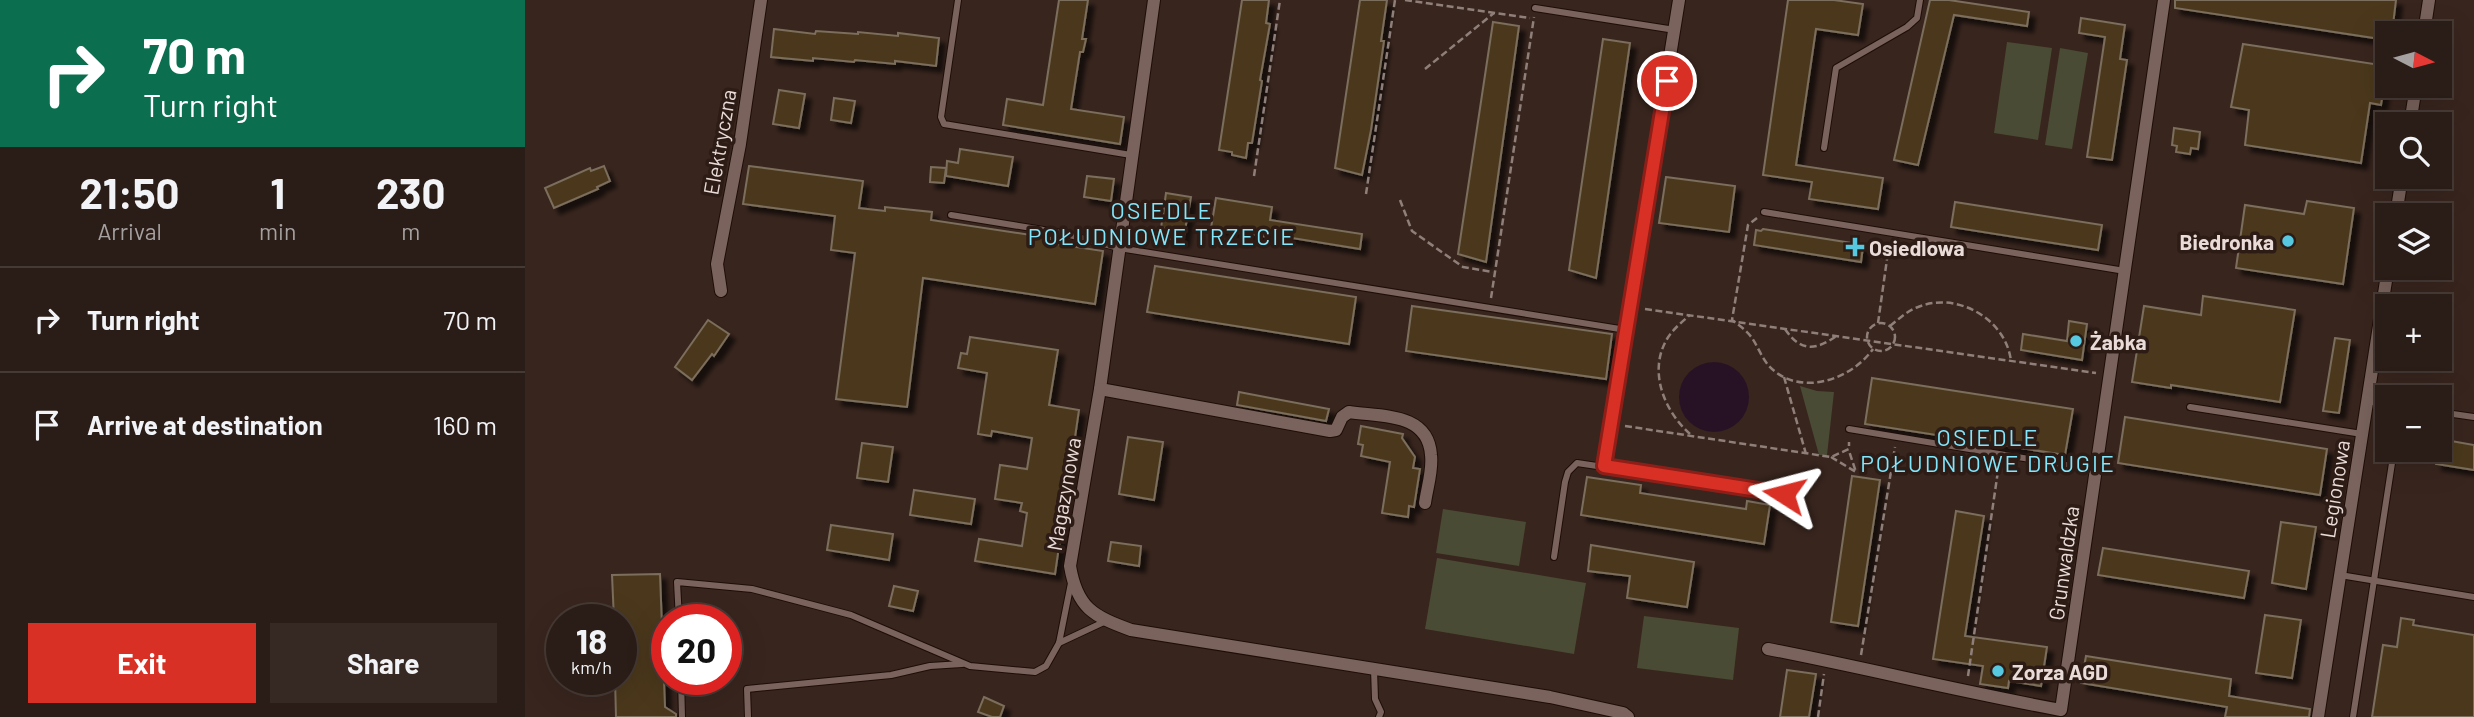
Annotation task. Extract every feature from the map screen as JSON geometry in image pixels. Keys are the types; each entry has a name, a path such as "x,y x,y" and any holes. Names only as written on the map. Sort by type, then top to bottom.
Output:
{"street":[{"name":"Elektryczna","path":"721,291 717,264 740,145 761,0"},
{"name":"Magazynowa","path":"1154,0 1100,388 1070,566 1077,594 1087,607 1107,621 1131,630 1550,697 1623,713 1628,717"},
{"path":"1604,466 1679,0"},
{"name":"Grunwaldzka","path":"1768,649 2060,710 2164,0"},
{"path":"2426,21 2429,0"},
{"name":"Legionowa","path":"2318,717 2386,280"},
{"path":"1100,388 1330,431 1336,429 1342,417 1349,412 1412,421 1425,435 1431,455 1425,503"}],"lane":[{"path":"958,0 941,117 944,124 1131,155"},
{"path":"1823,148 1836,68 1917,19 1920,0"},
{"path":"1535,8 1675,30"},
{"path":"1764,212 2125,271"},
{"path":"951,215 1062,233 1119,248 1626,330"},
{"path":"2367,401 2375,402"},
{"path":"2190,407 2362,434"},
{"path":"2452,414 2474,417"},
{"path":"1849,429 2095,470"},
{"path":"2353,717 2392,462"},
{"path":"1553,556 1568,472 1577,463 1784,494"},
{"path":"2340,575 2474,597"},
{"path":"748,717 747,689 891,675 930,666 964,664 1035,672 1046,666 1059,643 1072,578"},
{"path":"678,604 677,582 752,589 851,615 964,664"},
{"path":"1059,643 1107,621"},
{"path":"1374,669 1375,699 1381,712 1379,717"},
{"path":"681,695 682,717"}],"path":[{"path":"1254,176 1280,0"},
{"path":"1366,194 1395,0"},
{"path":"1405,0 1533,19"},
{"path":"1490,308 1535,8"},
{"path":"1425,69 1494,13"},
{"path":"1400,200 1412,231 1463,267 1494,272"},
{"path":"1732,320 1748,225 1764,212"},
{"path":"1878,323 1891,232"},
{"path":"1890,326 1916,307 1956,303 1989,320 2001,334 2011,361"},
{"path":"1630,307 2110,375"},
{"path":"1691,314 1666,340 1658,367 1661,387 1669,409 1692,435"},
{"path":"1732,320 1751,336 1771,368 1784,377 1799,382 1819,383 1841,377 1861,363 1873,349"},
{"path":"1878,323 1890,326 1895,332 1893,343 1887,350 1873,349 1867,340 1869,328 1878,323"},
{"path":"1785,329 1796,343 1809,347 1822,345 1838,335"},
{"path":"1784,377 1806,454"},
{"path":"1611,425 1831,457 1856,472 1849,449 1849,429"},
{"path":"1859,667 1896,437"},
{"path":"1831,457 1849,449"},
{"path":"1965,692 2001,454"},
{"path":"1818,717 1826,660"}],"green space":[{"path":"2007,42 2052,48 2038,140 1994,133"},
{"path":"2060,48 2088,53 2072,149 2045,145"},
{"path":"1800,386 1834,392 1827,455 1819,455"},
{"path":"1443,509 1526,522 1519,566 1436,553"},
{"path":"1437,558 1586,583 1574,654 1425,629"},
{"path":"1644,616 1739,628 1733,680 1637,668"}],"shaded area":[{"path":"1714,362 1733,368 1743,378 1749,397 1743,416 1733,426 1714,432 1695,426 1685,416 1679,397 1685,378 1695,368"}],"building":[{"path":"1059,0 1088,0 1082,39 1086,39 1083,52 1080,52 1071,109 1124,117 1120,144 1003,125 1007,99 1043,105"},
{"path":"1242,0 1269,0 1266,23 1270,24 1252,143 1248,143 1246,158 1219,150"},
{"path":"1360,0 1387,0 1381,41 1384,41 1362,175 1335,168"},
{"path":"1788,0 1834,0 1863,4 1858,35 1816,29 1796,165 1883,178 1878,209 1809,199 1812,182 1763,175"},
{"path":"1930,0 1949,0 2029,12 2027,26 1954,15 1918,165 1894,160"},
{"path":"2175,0 2396,0 2393,21 2375,21 2375,38 2175,8"},
{"path":"2081,18 2125,25 2120,59 2127,60 2112,160 2087,157 2105,37 2079,33"},
{"path":"1493,22 1519,26 1486,262 1458,254"},
{"path":"774,29 815,34 816,31 858,32 898,36 898,33 939,38 936,66 895,61 895,64 771,57"},
{"path":"1603,39 1630,43 1596,278 1569,270"},
{"path":"2243,44 2375,64 2375,98 2382,98 2381,105 2370,103 2361,163 2245,145 2249,110 2231,107"},
{"path":"779,90 805,94 799,128 773,124"},
{"path":"834,98 855,101 851,123 831,120"},
{"path":"2174,128 2200,132 2198,149 2191,148 2190,154 2176,152 2177,146 2172,145"},
{"path":"960,149 1013,157 1008,186 946,176 947,161 958,163"},
{"path":"604,166 610,181 554,208 545,188 590,168 591,171"},
{"path":"749,166 863,181 859,208 885,211 885,207 932,212 931,220 1051,238 1050,243 1103,251 1095,304 923,278 907,407 836,399 855,253 831,250 835,216 743,204"},
{"path":"931,167 946,168 944,183 930,182"},
{"path":"1087,176 1114,179 1111,201 1084,197"},
{"path":"1666,177 1735,186 1729,232 1659,223"},
{"path":"1166,193 1191,197 1183,241 1166,238 1167,229 1161,228"},
{"path":"1216,198 1272,207 1270,220 1362,234 1360,249 1211,228"},
{"path":"2307,201 2354,208 2343,284 2236,268 2245,205 2304,214"},
{"path":"1955,202 2102,225 2098,250 1951,227"},
{"path":"1756,230 1858,244 1863,247 1861,262 1754,245"},
{"path":"1155,266 1356,297 1349,344 1147,312"},
{"path":"2203,296 2295,310 2280,402 2171,385 2171,388 2132,382 2144,306 2201,315"},
{"path":"1412,306 1612,334 1606,379 1406,351"},
{"path":"708,320 729,334 714,356 712,354 692,380 675,367"},
{"path":"2069,321 2087,324 2082,360 2021,350 2023,334 2067,341"},
{"path":"970,337 1058,350 1049,405 1079,410 1055,574 975,561 979,539 1022,546 1027,513 1020,511 1022,503 995,499 1000,465 1027,469 1032,438 992,431 991,436 978,434 987,373 958,368 961,353 967,354"},
{"path":"2335,338 2350,340 2339,413 2323,411"},
{"path":"1872,378 2073,409 2065,455 1865,424"},
{"path":"1239,392 1329,409 1326,421 1237,405"},
{"path":"2125,417 2327,449 2320,495 2118,463"},
{"path":"1361,426 1403,434 1402,438 1415,457 1413,468 1420,469 1414,507 1409,506 1408,517 1382,513 1390,462 1361,456 1363,445 1358,444"},
{"path":"1128,437 1163,442 1154,500 1119,494"},
{"path":"2452,441 2474,445 2474,470 2436,464 2452,462"},
{"path":"862,443 893,447 888,482 857,478"},
{"path":"1852,476 1880,480 1858,626 1831,622"},
{"path":"1587,477 1641,485 1640,493 1746,509 1747,501 1770,505 1764,544 1581,515"},
{"path":"914,490 975,499 971,524 910,515"},
{"path":"1956,511 1984,516 1965,636 2047,647 2041,686 2009,681 2008,688 1980,684 1983,666 1933,659"},
{"path":"2281,522 2316,527 2306,589 2272,583"},
{"path":"831,525 893,534 889,560 827,550"},
{"path":"1111,542 1141,546 1139,566 1108,561"},
{"path":"1591,545 1694,562 1687,607 1627,598 1630,576 1588,571"},
{"path":"2103,548 2249,571 2244,598 2098,575"},
{"path":"660,574 661,604 651,604 651,695 665,695 665,707 676,714 676,717 616,717 615,695 637,695 637,604 613,604 612,575"},
{"path":"894,586 918,591 913,611 889,606"},
{"path":"2265,615 2301,620 2292,678 2256,673"},
{"path":"2401,618 2414,620 2413,625 2474,635 2474,717 2372,717 2383,645 2397,647"},
{"path":"2086,656 2231,679 2229,696 2310,709 2309,717 2225,717 2227,707 2081,683"},
{"path":"1787,670 1816,674 1809,717 1780,717"},
{"path":"984,697 1004,706 1000,717 978,712"}],"place":[{"name":"Biedronka","path":"2288,241"},
{"name":"Osiedlowa","path":"1855,247"},
{"name":"Żabka","path":"2076,341"},
{"name":"Zorza AGD","path":"1998,671"}],"district":[{"name":"OSIEDLE POŁUDNIOWE TRZECIE","path":"1162,223"},
{"name":"OSIEDLE POŁUDNIOWE DRUGIE","path":"1988,450"}],"route":[{"path":"1667,81 1604,466 1784,494"}]}
